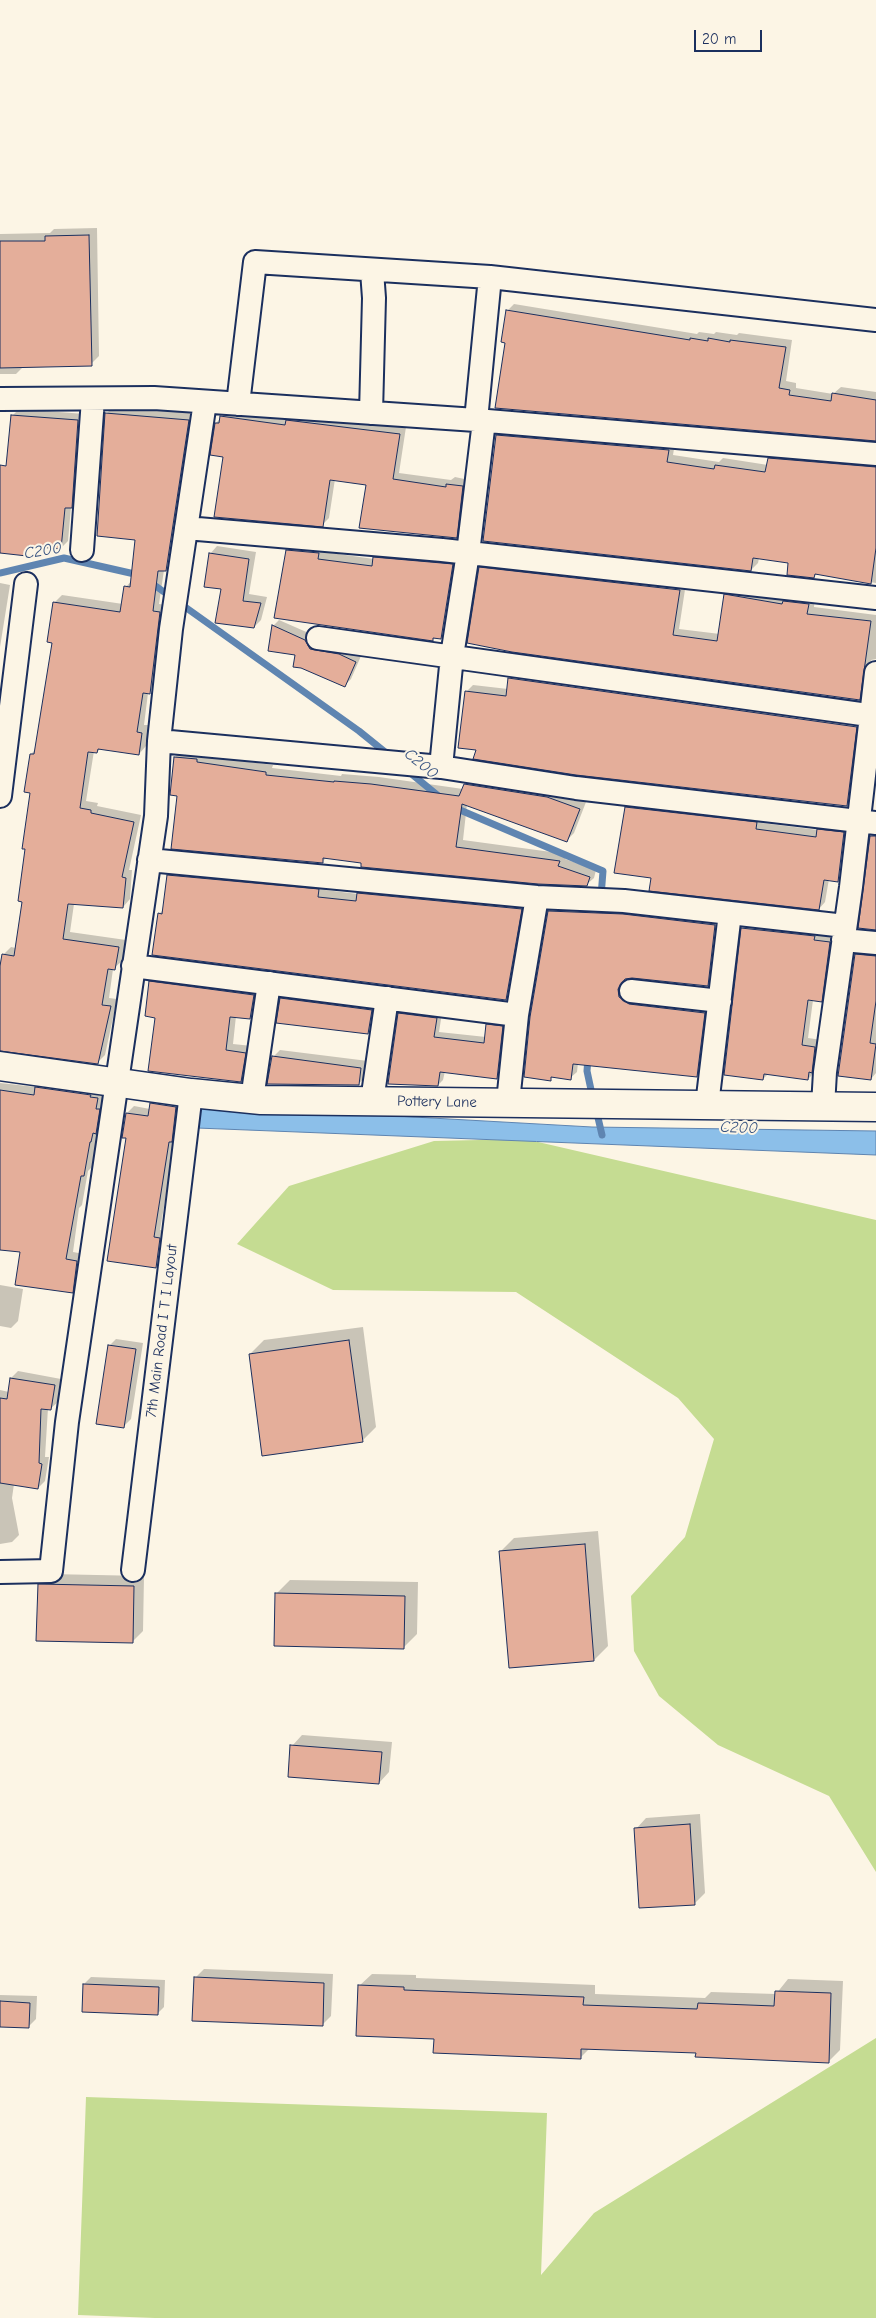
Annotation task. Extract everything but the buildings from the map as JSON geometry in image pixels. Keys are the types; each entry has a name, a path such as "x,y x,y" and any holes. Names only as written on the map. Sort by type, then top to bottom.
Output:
{"street":[{"path":"238,404 255,262 372,271 490,277 876,320"},
{"path":"371,413 374,298 372,271"},
{"path":"441,767 452,656 468,553 490,277"},
{"path":"0,399 154,398 480,421 876,454"},
{"path":"82,550 93,399"},
{"path":"0,1572 51,1572 67,1422 156,816 159,741 174,612 205,402"},
{"path":"186,528 468,553 876,598"},
{"path":"0,796 26,584"},
{"path":"318,638 874,716"},
{"path":"823,1106 825,1072 844,933 867,822 876,673"},
{"path":"159,741 441,767 576,788 867,822"},
{"path":"150,860 537,897 612,901 730,913 844,933 876,943"},
{"path":"508,1102 517,1015 537,897"},
{"path":"708,1105 730,913"},
{"path":"133,966 517,1015"},
{"path":"252,1099 269,983"},
{"path":"631,991 720,1001"},
{"path":"372,1101 386,998"},
{"name":"Pottery Lane","path":"0,1066 191,1093 252,1099 876,1107"},
{"name":"7th Main Road I T I Layout","path":"134,1570 191,1093"}],"green space":[{"path":"525,1139 876,1220 876,1872 829,1796 718,1745 659,1696 634,1651 631,1596 685,1537 714,1439 678,1398 516,1292 333,1290 237,1244 289,1186 434,1141"},
{"path":"876,2038 876,2318 155,2318 78,2315 86,2097 547,2113 541,2275 594,2213"}],"water":[{"path":"199,1105 592,1127 876,1131 876,1155 197,1128"}],"waterway":[{"name":"C200","path":"0,573 64,558 139,575"},
{"name":"C200","path":"150,582 359,731 390,756"},
{"name":"C200","path":"408,771 442,799"},
{"name":"C200","path":"453,807 603,871 599,922"},
{"name":"C200","path":"588,1058 587,1071 593,1099"},
{"name":"C200","path":"596,1109 602,1135"}]}
